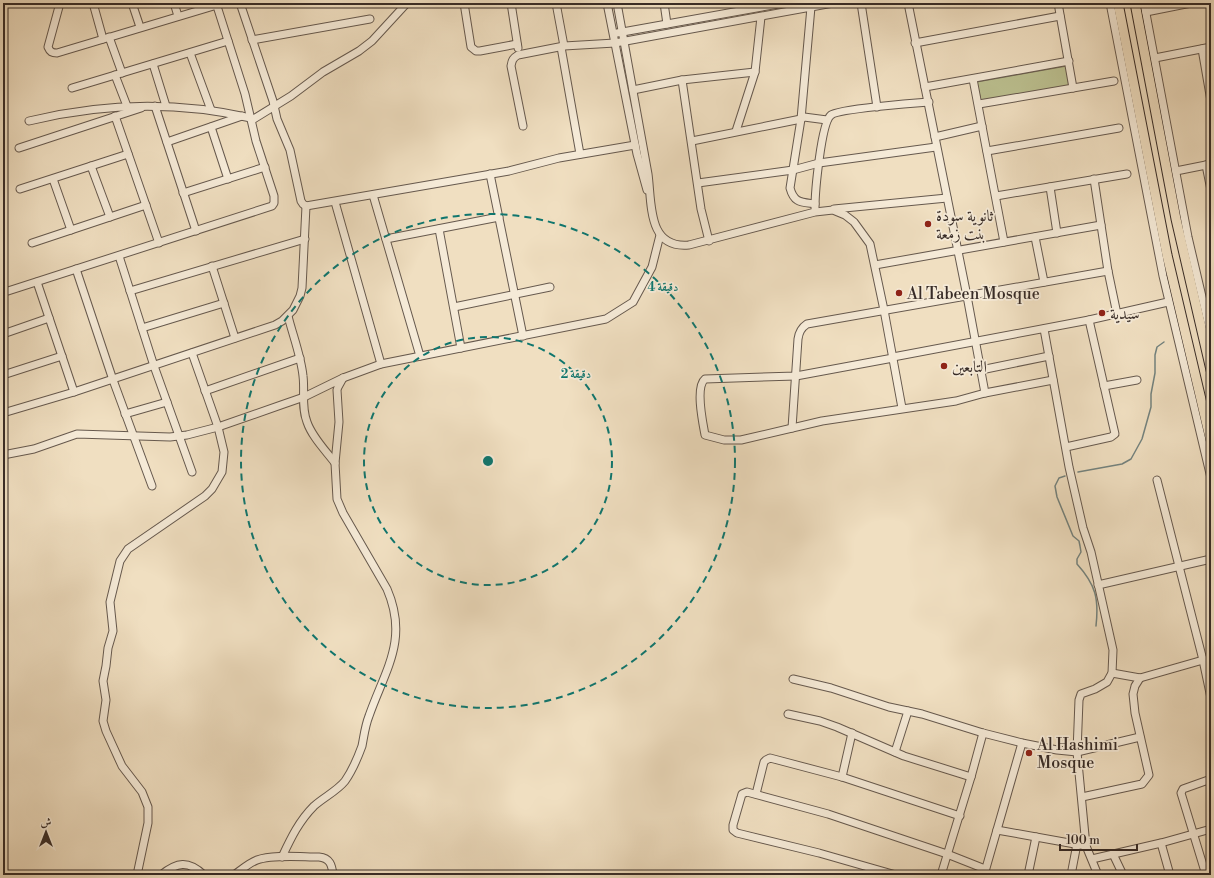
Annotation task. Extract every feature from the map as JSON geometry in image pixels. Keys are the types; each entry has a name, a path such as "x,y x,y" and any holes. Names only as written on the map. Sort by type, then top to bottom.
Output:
{"main road":[{"path":"1118,3 1151,199 1211,442"},
{"path":"1135,3 1211,370"}],"street":[{"path":"8,291 272,206 275,200 256,141 251,119 217,4 53,53 48,47 60,3"},
{"path":"93,3 119,74 127,106"},
{"path":"132,3 140,27"},
{"path":"174,3 178,16"},
{"path":"3,413 112,380 275,325 288,316 298,303 302,288 306,206 301,201 290,150 279,125 240,3"},
{"path":"29,121 77,111 127,106 166,106 211,110 251,119 294,94 323,72 366,46 407,3"},
{"path":"464,3 471,47 473,49 480,51 517,44"},
{"path":"511,3 518,55"},
{"path":"556,3 580,154"},
{"path":"607,3 635,145 641,171 650,196"},
{"path":"617,3 648,174 655,223 660,235 671,244 680,246 708,241 815,212 947,198"},
{"path":"664,3 667,24"},
{"path":"613,34 784,3"},
{"path":"523,126 511,66 514,57 518,55 563,47 615,43 833,3"},
{"path":"861,3 877,107"},
{"path":"908,3 915,43 929,102 936,147 967,296 985,393"},
{"path":"1058,3 1073,88"},
{"path":"1110,3 1151,199 1168,302 1211,478"},
{"path":"1144,3 1176,171 1189,260 1211,335"},
{"path":"1146,12 1191,3"},
{"path":"811,7 801,119 790,188 792,196 796,200 815,204"},
{"path":"915,43 1060,16"},
{"path":"736,131 755,72 762,17"},
{"path":"252,40 370,19"},
{"path":"72,88 228,41"},
{"path":"1155,58 1211,47"},
{"path":"1202,49 1211,101"},
{"path":"190,53 211,110"},
{"path":"926,87 1069,61"},
{"path":"153,64 166,106"},
{"path":"633,90 682,80 755,72"},
{"path":"973,79 979,104 1004,242"},
{"path":"682,80 708,241"},
{"path":"979,104 1114,81"},
{"path":"815,212 819,163 825,128 827,120 832,114 877,107 929,102"},
{"path":"19,148 115,116 151,106"},
{"path":"151,106 167,142 196,231"},
{"path":"115,116 159,243"},
{"path":"167,142 242,116"},
{"path":"692,141 801,119 804,117 827,120"},
{"path":"935,137 982,126"},
{"path":"211,127 228,179"},
{"path":"987,151 1119,128"},
{"path":"306,206 490,174 552,159 635,145"},
{"path":"698,183 793,170 819,163 936,147"},
{"path":"20,190 128,154"},
{"path":"1176,171 1209,165 1211,190"},
{"path":"91,166 110,217"},
{"path":"183,193 265,167"},
{"path":"490,174 523,336"},
{"path":"996,196 1127,174"},
{"path":"53,179 71,230"},
{"path":"1094,179 1108,271 1117,314"},
{"path":"1050,187 1057,233"},
{"path":"373,195 420,356"},
{"path":"335,202 381,364"},
{"path":"32,243 146,205"},
{"path":"833,210 845,215 854,222 870,244 902,408"},
{"path":"386,239 499,217"},
{"path":"874,265 1101,225"},
{"path":"439,229 461,348"},
{"path":"3,455 34,449 78,434 180,437 218,427 304,397 343,378 381,364 601,321 612,317 629,306 636,298 652,267 660,235"},
{"path":"1035,237 1044,282"},
{"path":"130,291 305,239"},
{"path":"119,256 154,366 192,472"},
{"path":"212,266 235,338"},
{"path":"76,269 112,380 152,486"},
{"path":"792,428 799,333 807,324 1108,271"},
{"path":"37,282 74,392"},
{"path":"454,307 550,287"},
{"path":"1053,380 985,393 956,401 822,421 735,441 705,435 700,408 701,384 705,379 796,376 1044,329 1168,302"},
{"path":"142,328 224,303"},
{"path":"288,316 300,358 303,377 304,413 310,430 335,463"},
{"path":"3,334 49,318"},
{"path":"1066,447 1110,437 1115,434 1089,320"},
{"path":"1044,329 1080,516 1091,552 1113,650 1112,673 1107,682 1095,689 1081,694 1079,700 1077,752 1086,846 1098,875"},
{"path":"137,875 148,823 148,807 142,792 122,766 103,721 106,700 103,681 108,648 113,631 110,610 111,594 120,561 128,549 205,496 218,480 222,472 224,452 218,427 192,353"},
{"path":"3,375 62,356"},
{"path":"981,370 1049,356"},
{"path":"205,391 300,358"},
{"path":"282,857 295,830 307,813 322,799 341,785 348,775 360,750 369,715 390,664 395,645 395,616 391,598 339,506 336,492 335,463 339,416 337,390 343,378"},
{"path":"1104,386 1137,380"},
{"path":"125,414 167,402"},
{"path":"1157,480 1203,660 1211,698"},
{"path":"1098,585 1211,560"},
{"path":"1112,673 1140,678 1203,660 1211,660"},
{"path":"1082,797 1142,784 1149,775 1135,713 1133,694 1135,686 1140,678"},
{"path":"792,679 831,688 889,707 908,711 983,733 1057,750 1077,752 1140,737"},
{"path":"895,752 908,711"},
{"path":"788,714 820,721 852,733 904,756 971,778"},
{"path":"842,777 852,733"},
{"path":"941,875 960,816 983,733"},
{"path":"896,875 734,831 733,825 742,794 747,792 756,794 828,814 947,854 985,872 1022,743"},
{"path":"756,794 764,762 770,758 842,777 960,816"},
{"path":"1206,875 1192,834 1181,793 1183,789 1211,779"},
{"path":"1092,859 1161,843 1211,829"},
{"path":"998,830 1086,846"},
{"path":"1028,875 1036,837"},
{"path":"1161,843 1170,875"},
{"path":"1071,875 1077,844"},
{"path":"1113,854 1122,875"},
{"path":"234,875 257,860 266,857 323,857 332,865 333,875"},
{"path":"161,875 173,866 185,864 196,868 204,875"}],"green space":[{"path":"1067,66 1070,86 981,101 977,82"}],"waterway":[{"path":"1078,472 1122,464 1131,459 1142,439 1151,407 1151,394 1155,373 1155,355 1157,347 1164,342"},
{"path":"1065,476 1059,478 1055,486 1057,497 1073,536 1079,541 1081,552 1077,559 1077,564 1088,579 1095,593 1097,608 1096,626"}],"place":[{"name":"ثانوية سودة بنت زمعة","path":"928,224"},
{"name":"Al Tabeen Mosque","path":"899,293"},
{"name":"سيدية","path":"1102,313"},
{"name":"التابعين","path":"944,366"},
{"name":"Al Hashimi Mosque","path":"1029,753"}]}
